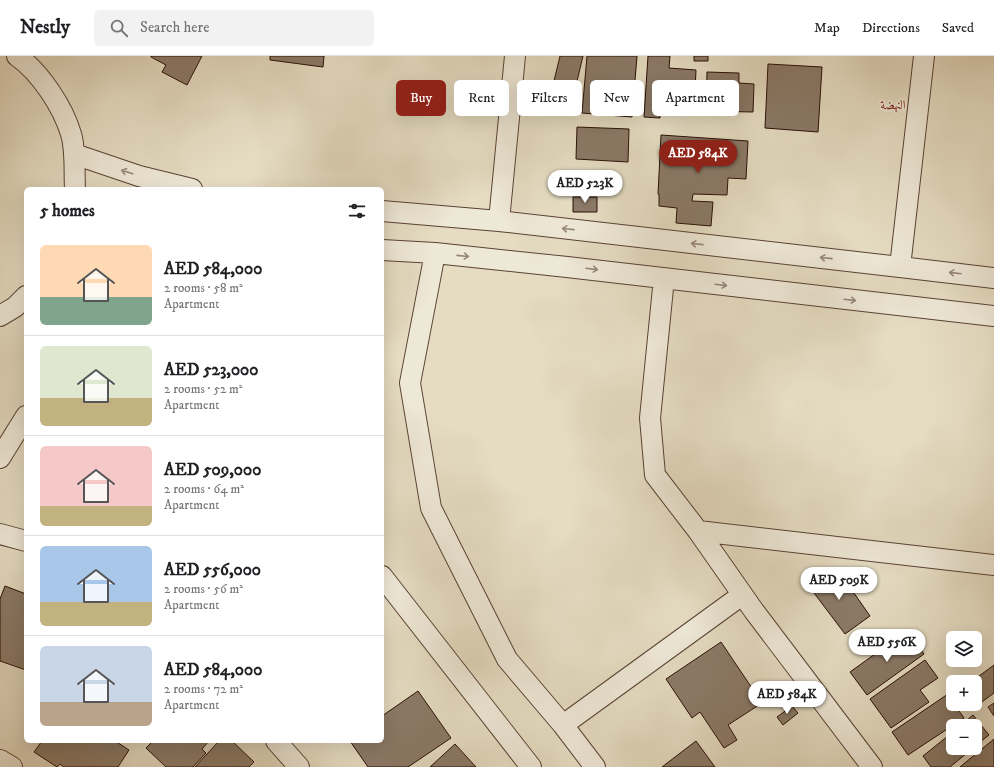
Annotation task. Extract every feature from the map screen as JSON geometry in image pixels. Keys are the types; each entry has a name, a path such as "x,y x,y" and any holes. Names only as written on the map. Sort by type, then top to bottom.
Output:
{"street":[{"path":"500,221 515,56"},
{"path":"900,267 924,56"},
{"path":"21,57 44,82 60,106 71,134 74,154 75,187"},
{"path":"74,154 139,176 184,187"},
{"path":"384,211 500,221 994,278"},
{"path":"384,250 435,253 567,267 994,316"},
{"path":"435,253 410,383 432,508 506,659 563,725 595,767"},
{"path":"664,278 650,418 655,475 872,767"},
{"path":"0,316 15,307 24,298"},
{"path":"0,458 24,419"},
{"path":"698,531 993,566"},
{"path":"0,534 24,540"},
{"path":"384,579 531,767"},
{"path":"563,725 742,594"},
{"path":"278,743 299,767"},
{"path":"0,760 12,767"}],"building":[{"path":"151,56 202,56 187,85 162,72 166,65"},
{"path":"270,56 324,56 323,67 270,60"},
{"path":"560,56 583,56 577,80 554,80"},
{"path":"587,56 637,56 635,80 590,80 590,114 582,113"},
{"path":"648,56 670,56 669,68 696,70 696,80 652,80 652,116 660,116 660,118 644,117"},
{"path":"694,56 708,56 708,61 694,61"},
{"path":"768,64 822,67 818,132 765,128"},
{"path":"707,72 739,73 739,80 707,80"},
{"path":"739,83 754,84 753,112 739,112"},
{"path":"577,127 629,129 628,162 576,159"},
{"path":"661,135 748,141 746,179 728,178 727,195 693,194 692,201 713,202 711,226 676,223 677,208 659,206 658,194"},
{"path":"592,180 608,181 607,192 591,190"},
{"path":"573,197 597,197 597,212 573,212"},
{"path":"831,568 843,585 847,583 870,616 845,634 808,585"},
{"path":"5,586 24,593 24,669 0,661 0,599"},
{"path":"907,631 924,654 867,695 850,672"},
{"path":"721,642 762,703 728,725 737,740 724,748 700,712 692,718 666,679"},
{"path":"925,660 938,678 920,690 929,702 891,728 870,699"},
{"path":"994,665 994,693 982,702 982,675 980,675"},
{"path":"418,691 451,738 408,767 368,767 351,743 384,743 384,715"},
{"path":"946,695 946,711 959,711 964,718 946,719 946,730 908,755 892,732"},
{"path":"994,703 994,716 988,707"},
{"path":"792,706 798,713 783,725 777,717"},
{"path":"973,715 976,719 968,719"},
{"path":"982,726 989,735 982,740"},
{"path":"946,738 946,755 965,755 950,767 931,767 923,756"},
{"path":"994,739 994,767 960,767 975,755 982,755 982,749"},
{"path":"696,741 715,767 662,767"},
{"path":"41,743 118,743 129,750 118,767 64,767 60,764 57,767 34,752"},
{"path":"151,743 207,743 202,749 206,753 193,767 166,767 146,748"},
{"path":"217,743 234,743 254,762 249,767 195,767"},
{"path":"455,744 476,767 430,767"}],"district":[{"name":"النهضة","path":"893,105"}]}
